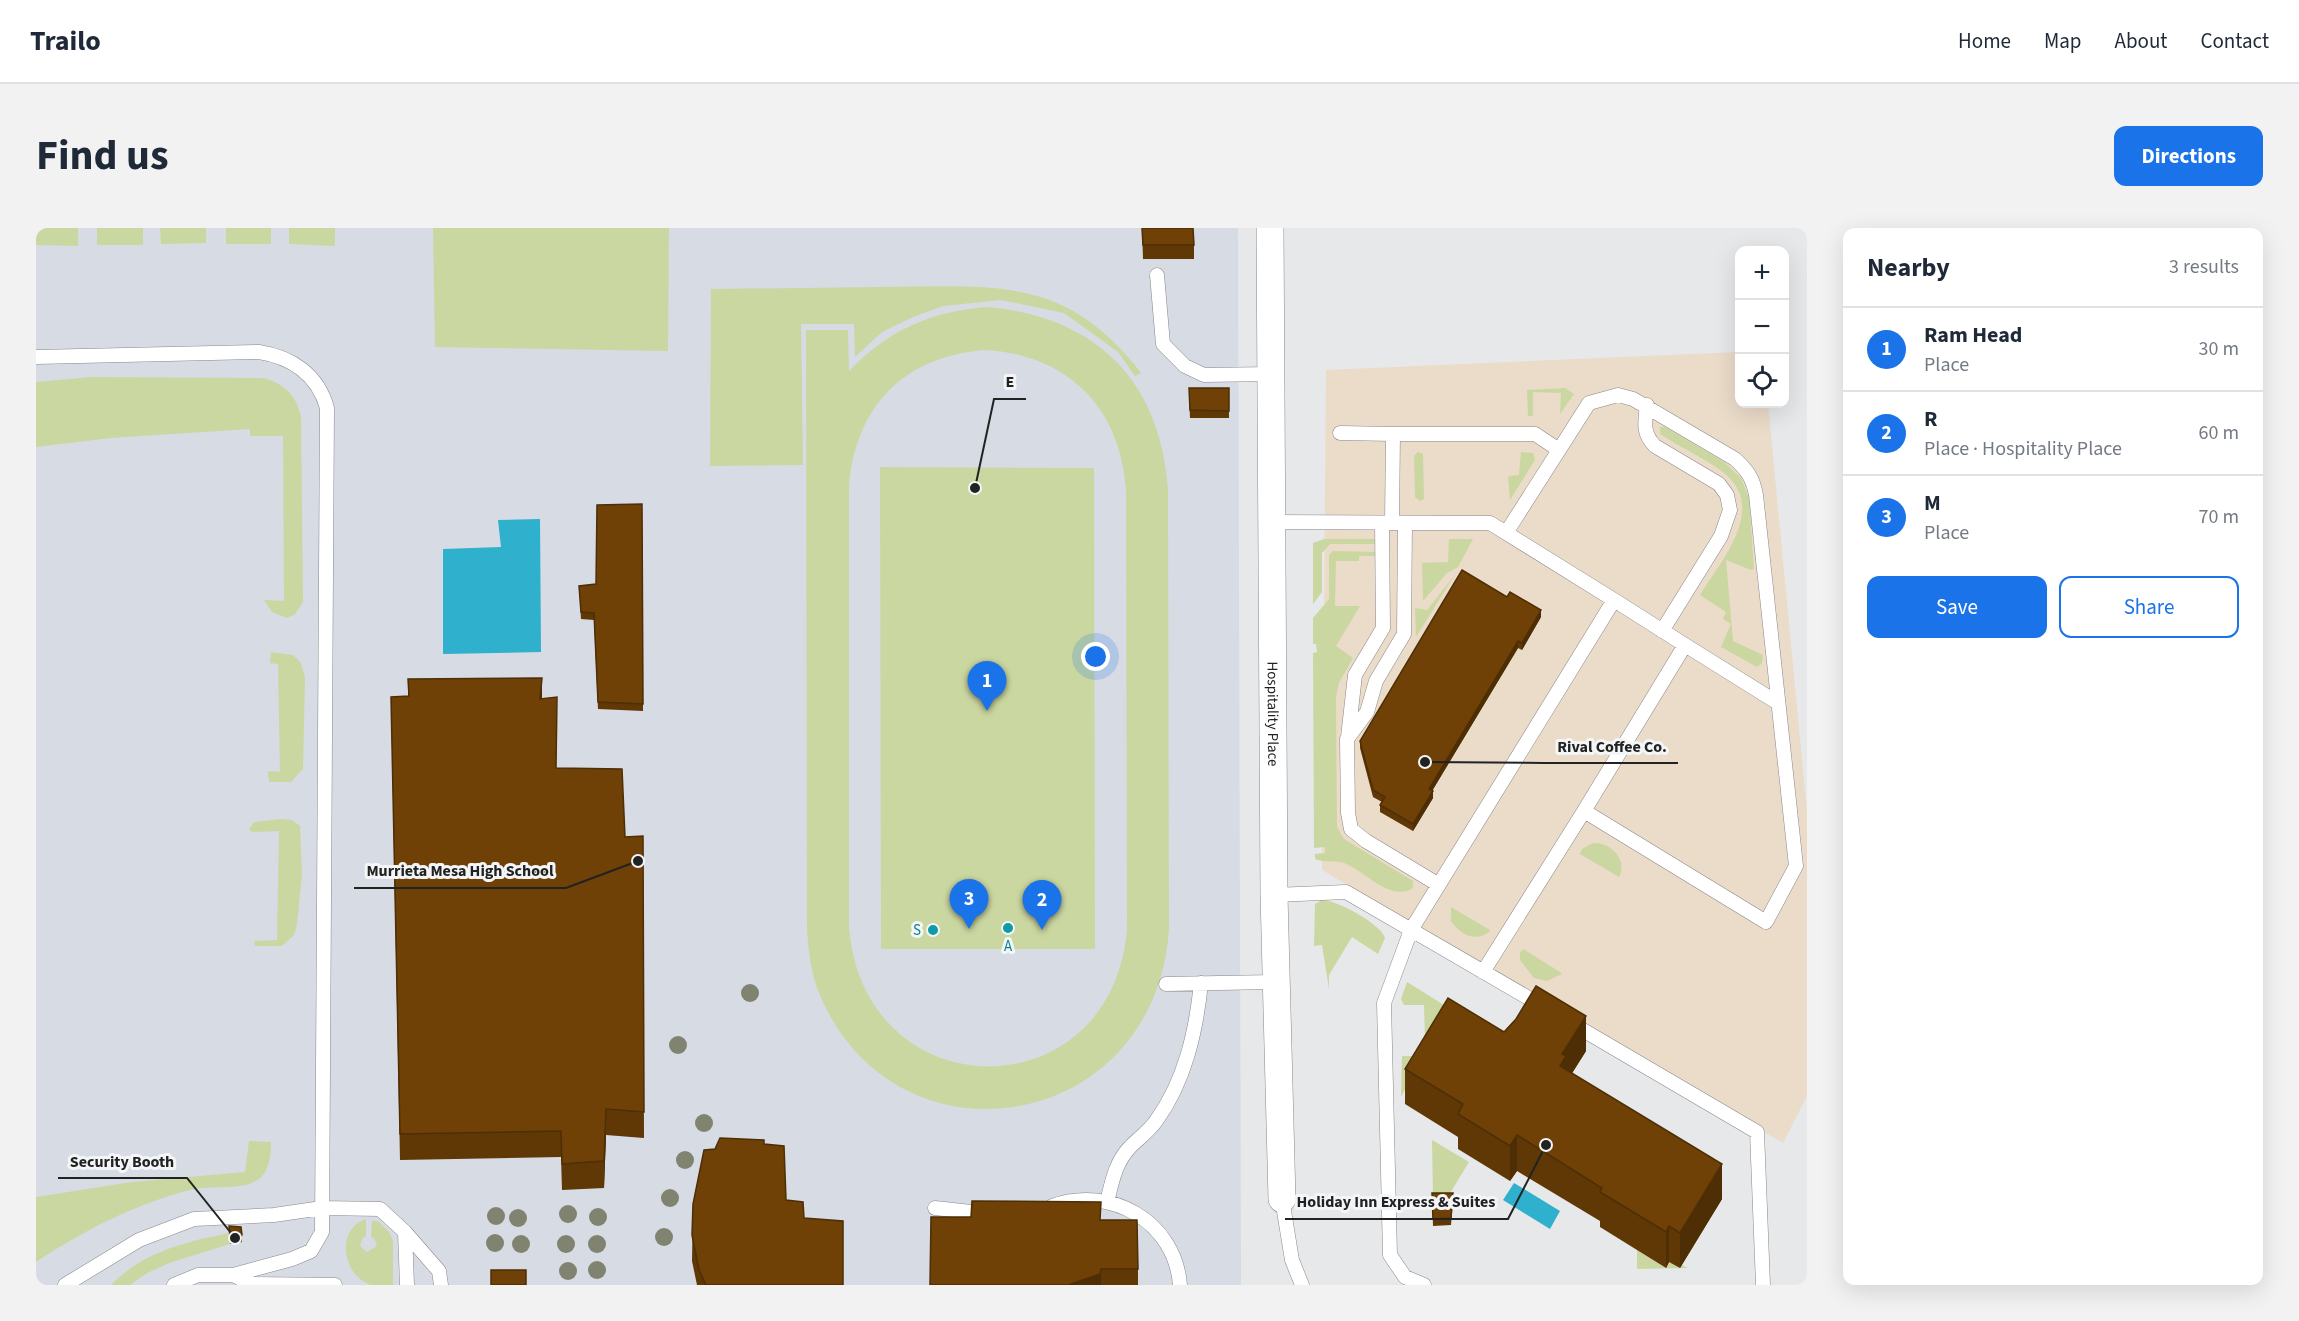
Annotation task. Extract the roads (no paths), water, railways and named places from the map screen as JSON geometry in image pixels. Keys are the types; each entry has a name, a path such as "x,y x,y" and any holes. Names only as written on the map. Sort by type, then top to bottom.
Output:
{"street":[{"name":"Hospitality Place","path":"1270,228 1274,895 1282,1199"}],"lane":[{"path":"1158,275 1163,344 1185,366 1204,375 1270,374"},
{"path":"36,357 259,352 276,355 299,366 309,374 323,394 327,408 322,1232 311,1251 292,1260 233,1275 198,1275 174,1285"},
{"path":"1506,533 1589,403 1618,395 1647,405 1735,459 1753,479 1796,866 1766,922 1584,811"},
{"path":"1647,405 1644,428 1648,439 1719,484 1728,495 1730,510 1721,536 1662,631"},
{"path":"1340,433 1535,434 1559,450"},
{"path":"1393,434 1393,523 1383,628 1355,675 1347,739 1347,813 1351,829 1366,841 1438,885"},
{"path":"1272,522 1490,524 1778,703"},
{"path":"1347,739 1367,712 1376,681 1404,634 1393,523"},
{"path":"1424,1285 1405,1277 1390,1255 1384,1003 1411,930 1614,600"},
{"path":"1483,972 1685,645"},
{"path":"1274,895 1346,892 1757,1132 1763,1285"},
{"path":"1166,984 1276,982"},
{"path":"1107,1202 1114,1170 1128,1149 1155,1123 1170,1098 1188,1058 1198,1014 1201,983"},
{"path":"1039,1211 1081,1199 1118,1203 1153,1226 1176,1265 1180,1285"},
{"path":"1282,1199 1292,1260 1302,1285"},
{"path":"65,1285 139,1240 194,1219 274,1215 322,1208 380,1209 405,1232 439,1271 441,1285"},
{"path":"935,1208 975,1214 1005,1215"},
{"path":"405,1232 407,1285"},
{"path":"233,1275 252,1284 335,1285"}],"water":[{"path":"540,519 541,652 443,654 443,549 501,547 498,520"},
{"path":"1514,1183 1560,1211 1550,1229 1503,1200"}],"place":[{"name":"E","path":"975,488"},
{"name":"Ram Head","path":"987,711"},
{"name":"Rival Coffee Co.","path":"1425,762"},
{"name":"Murrieta Mesa High School","path":"638,861"},
{"name":"A","path":"1008,928"},
{"name":"M","path":"969,929"},
{"name":"S","path":"933,930"},
{"name":"R","path":"1042,930"},
{"name":"Holiday Inn Express & Suites","path":"1546,1145"},
{"name":"Security Booth","path":"235,1238"}]}
